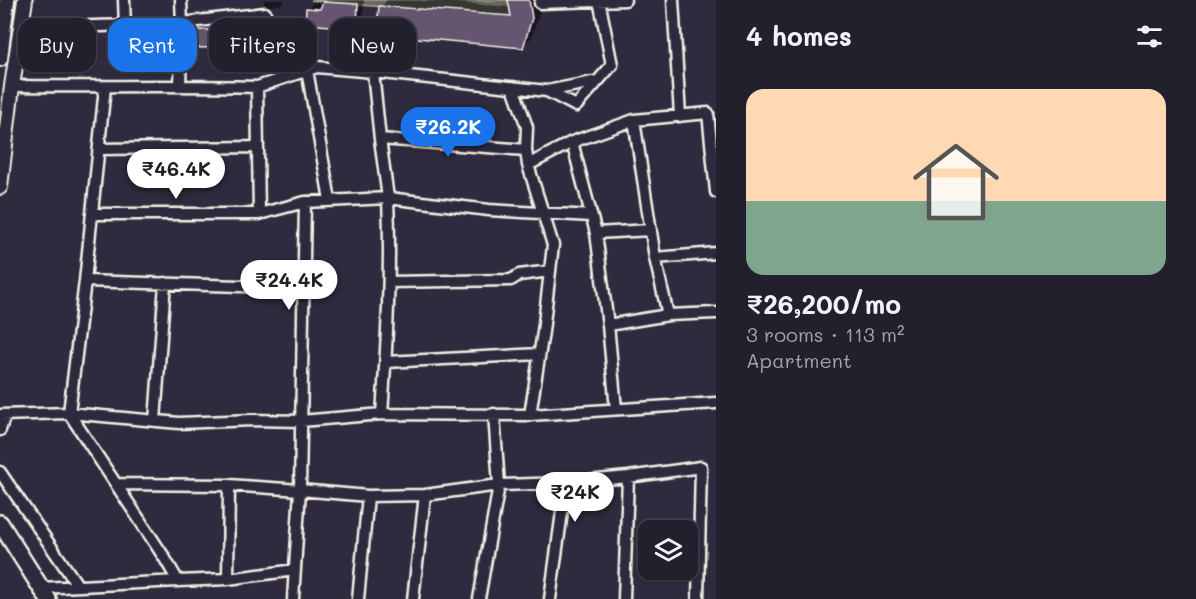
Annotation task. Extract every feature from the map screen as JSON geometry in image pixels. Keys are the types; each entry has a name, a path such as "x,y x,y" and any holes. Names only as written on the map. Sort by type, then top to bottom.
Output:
{"main road":[{"path":"0,523 45,593"}],"street":[{"path":"0,59 7,0"},
{"path":"23,18 26,0"},
{"path":"124,0 125,18"},
{"path":"181,0 182,18"},
{"path":"547,91 576,106 612,65 599,0"},
{"path":"540,3 625,0"},
{"path":"673,0 680,116"},
{"path":"197,21 265,13"},
{"path":"0,187 18,51"},
{"path":"180,72 180,85"},
{"path":"12,86 257,87 301,72"},
{"path":"307,72 330,201"},
{"path":"382,414 390,254 388,198 373,72 547,91 597,81"},
{"path":"105,87 69,413 178,580"},
{"path":"257,87 259,214"},
{"path":"513,87 527,127 528,165 553,245 530,415"},
{"path":"528,165 572,142 634,120 712,113 716,192"},
{"path":"634,120 655,258 668,315"},
{"path":"380,139 526,150"},
{"path":"572,142 596,233 616,409"},
{"path":"99,149 258,147"},
{"path":"92,214 259,214 305,202 388,198 545,215 591,216"},
{"path":"293,599 300,490 305,202"},
{"path":"596,233 651,230"},
{"path":"655,258 716,253"},
{"path":"389,282 511,280 519,275 550,271"},
{"path":"85,281 304,288"},
{"path":"154,421 165,283"},
{"path":"608,325 668,315 716,313"},
{"path":"386,362 539,354"},
{"path":"0,430 2,415 69,413 179,423 252,420 301,421 382,414 530,415 716,403"},
{"path":"479,599 499,485 494,414"},
{"path":"116,484 229,485 368,496 425,495 499,485 566,483 628,477 701,467 698,599"},
{"path":"0,472 78,586"},
{"path":"624,599 628,477"},
{"path":"550,599 566,483"},
{"path":"228,579 229,485"},
{"path":"413,599 425,495"},
{"path":"358,599 368,496"},
{"path":"45,593 78,586 228,579 295,570"}],"green space":[{"path":"311,0 508,0 511,17 323,2"}],"building":[{"path":"508,0 529,0 532,18 523,48 416,38 416,18 378,18 379,6 511,16"},
{"path":"323,2 358,4 357,18 329,18 329,26 317,25 317,18 305,18 306,8 320,9"},
{"path":"197,30 209,30 209,48 197,48"}]}
